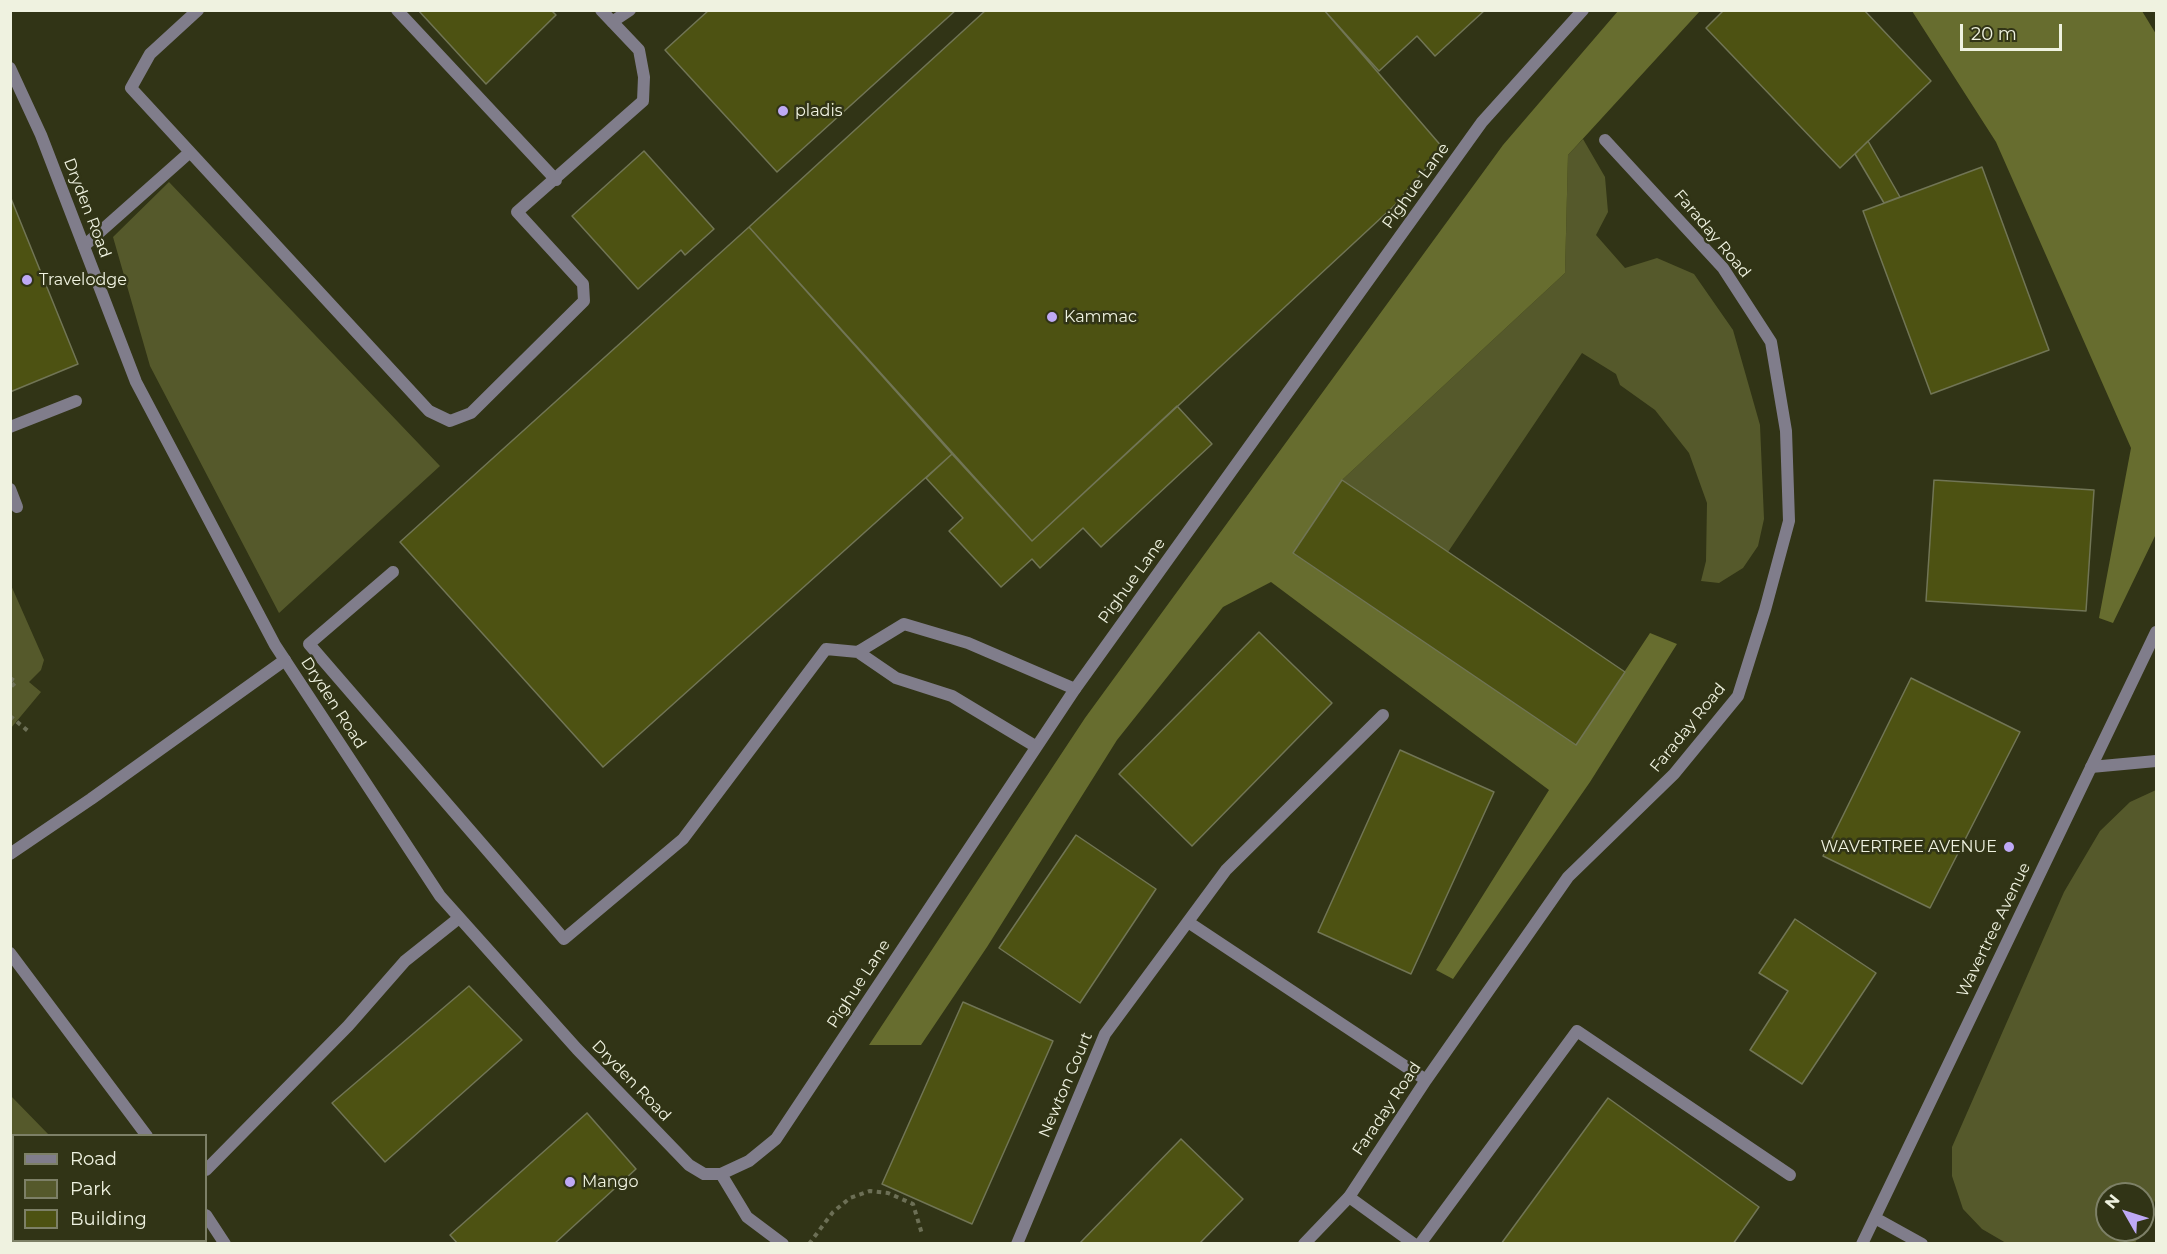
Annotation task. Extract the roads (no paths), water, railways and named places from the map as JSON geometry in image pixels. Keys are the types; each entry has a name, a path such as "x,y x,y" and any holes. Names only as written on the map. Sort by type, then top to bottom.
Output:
{"street":[{"path":"198,10 150,54 131,88 429,411 450,421 471,413 584,301 583,284 517,212 643,101 644,77 639,50 601,10"},
{"path":"397,10 556,180"},
{"path":"612,22 630,10"},
{"name":"Pighue Lane","path":"721,1174 749,1161 776,1139 1075,689 1482,122 1583,10"},
{"name":"Dryden Road","path":"10,68 41,135 136,382 285,660 440,896 577,1049 689,1165 704,1174 721,1174"},
{"name":"Faraday Road","path":"1304,1244 1349,1197 1426,1080 1568,877 1674,774 1738,696 1789,521 1786,430 1771,342 1723,268 1605,140"},
{"path":"84,246 190,152"},
{"path":"10,427 76,401"},
{"path":"10,489 17,507"},
{"path":"393,572 309,644 564,939 683,839 826,649 858,652 896,678 952,696 1035,746"},
{"path":"858,652 904,624 968,643 1075,689"},
{"name":"Wavertree Avenue","path":"1862,1244 2157,632"},
{"path":"10,854 91,800 285,660"},
{"name":"Newton Court","path":"1017,1244 1105,1034 1226,870 1383,715"},
{"path":"2091,767 2157,761"},
{"path":"207,1169 348,1026 405,961 459,918"},
{"path":"1188,922 1426,1080"},
{"path":"10,953 146,1134"},
{"path":"1420,1244 1577,1030 1790,1175"},
{"path":"721,1174 747,1217 783,1244"},
{"path":"1349,1197 1414,1244"},
{"path":"207,1217 225,1244"},
{"path":"1875,1218 1922,1244"}],"place":[{"name":"pladis","path":"783,111"},
{"name":"Travelodge","path":"27,280"},
{"name":"Kammac","path":"1052,317"},
{"name":"WAVERTREE AVENUE","path":"2009,847"},
{"name":"Mango","path":"570,1182"}]}
